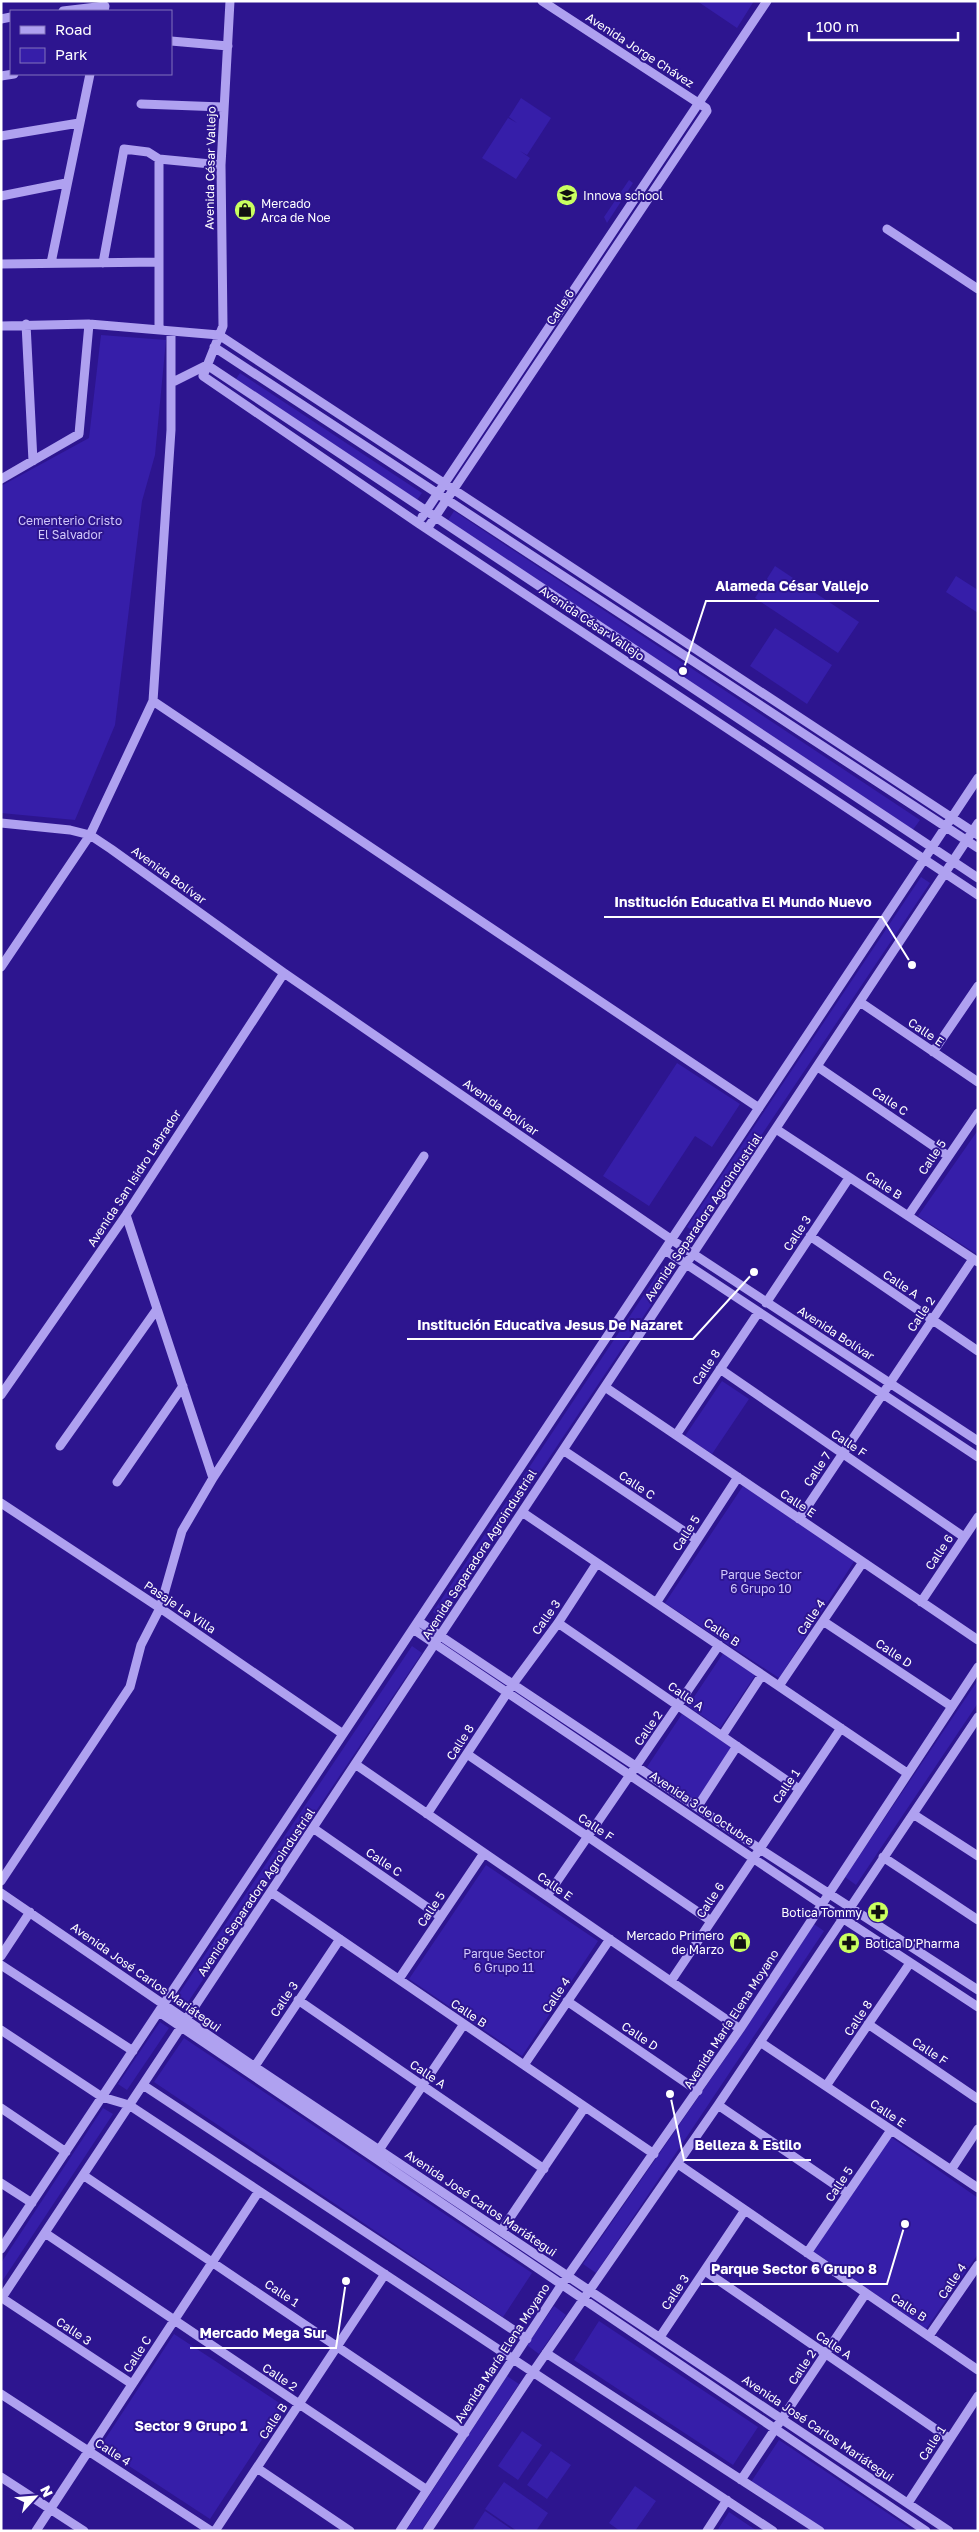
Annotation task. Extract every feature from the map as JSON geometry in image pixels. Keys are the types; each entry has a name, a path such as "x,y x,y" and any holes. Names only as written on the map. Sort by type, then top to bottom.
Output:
{"street":[{"name":"Avenida César Vallejo","path":"230,1 221,164 223,326 203,376 418,523 978,895"},
{"name":"Avenida Jorge Chávez","path":"542,1 698,103"},
{"name":"Calle 6","path":"418,523 767,1"},
{"path":"69,8 105,6 104,10"},
{"path":"172,41 228,46"},
{"path":"51,263 90,75"},
{"name":"Calle 6","path":"427,529 707,111 698,103"},
{"path":"141,104 223,107"},
{"path":"1,136 80,123"},
{"path":"103,263 124,149 148,152 159,159 221,164"},
{"path":"159,159 159,330"},
{"path":"659,162 668,168"},
{"path":"1,196 66,183"},
{"path":"888,229 978,289"},
{"path":"1,264 159,262"},
{"path":"576,287 584,293"},
{"path":"26,324 33,461"},
{"path":"1,479 79,434 89,324"},
{"path":"1,326 89,324 219,335 952,817 976,830"},
{"path":"1,967 90,835 153,701 171,430 171,331"},
{"name":"Avenida César Vallejo","path":"214,347 978,848"},
{"name":"Avenida César Vallejo","path":"207,365 434,518 978,878"},
{"path":"171,383 207,365"},
{"path":"524,365 532,371"},
{"path":"482,428 490,434"},
{"path":"461,459 470,464"},
{"path":"153,701 759,1108"},
{"name":"Avenida Separadora Agroindustrial","path":"1,2249 978,778"},
{"name":"Avenida Bolívar","path":"1,823 70,830 90,835 284,973 672,1240 978,1441"},
{"name":"Avenida Separadora Agroindustrial","path":"2,2298 686,1264 976,830"},
{"name":"Avenida San Isidro Labrador","path":"1,1395 126,1215 284,973"},
{"path":"933,1052 977,989"},
{"name":"Calle E","path":"860,1002 978,1082"},
{"name":"Calle C","path":"818,1067 948,1156"},
{"name":"Calle 5","path":"908,1216 978,1113"},
{"name":"Calle B","path":"776,1129 975,1260"},
{"path":"1,1881 130,1687 141,1645 160,1608 182,1531 213,1478 424,1156"},
{"name":"Calle 3","path":"766,1302 849,1178"},
{"path":"126,1215 213,1478"},
{"name":"Calle A","path":"810,1236 978,1352"},
{"name":"Avenida Bolívar","path":"665,1250 978,1457"},
{"name":"Calle 2","path":"890,1383 975,1260"},
{"path":"60,1446 157,1309"},
{"name":"Calle 8","path":"676,1435 758,1313"},
{"name":"Calle F","path":"720,1369 964,1537"},
{"name":"Calle 7","path":"799,1519 890,1383"},
{"path":"118,1482 183,1386"},
{"name":"Calle E","path":"605,1387 978,1640"},
{"name":"Calle C","path":"563,1450 697,1540"},
{"name":"Calle 5","path":"656,1603 738,1477"},
{"name":"Pasaje La Villa","path":"1,1504 160,1608 343,1734"},
{"name":"Calle B","path":"522,1512 907,1773"},
{"name":"Calle 6","path":"921,1602 978,1517"},
{"name":"Calle 4","path":"779,1686 863,1562"},
{"name":"Calle 3","path":"513,1684 558,1623 597,1563"},
{"name":"Avenida 3 de Octubre","path":"418,1621 637,1765 760,1849 978,1990"},
{"name":"Calle D","path":"824,1621 951,1706"},
{"name":"Calle A","path":"558,1623 799,1789"},
{"name":"Avenida 3 de Octubre","path":"413,1629 821,1904 978,2007"},
{"name":"Calle 2","path":"630,1774 719,1645"},
{"name":"Avenida María Elena Moyano","path":"400,2531 562,2284 740,2029 978,1667"},
{"path":"722,1736 762,1675"},
{"name":"Calle 8","path":"427,1814 513,1684"},
{"path":"427,2531 533,2372 718,2105 978,1717"},
{"name":"Calle 1","path":"753,1858 841,1728"},
{"path":"698,1806 737,1746"},
{"name":"Calle F","path":"467,1754 711,1921"},
{"name":"Calle E","path":"355,1764 740,2029"},
{"path":"547,1896 630,1774"},
{"path":"913,1814 978,1856"},
{"name":"Calle C","path":"313,1828 441,1917"},
{"name":"Calle 5","path":"399,1980 484,1853"},
{"path":"883,1857 978,1920"},
{"name":"Calle 6","path":"671,1981 753,1858"},
{"name":"Calle B","path":"271,1892 654,2154"},
{"name":"Avenida José Carlos Mariátegui","path":"1,1893 161,2008 583,2299 926,2531"},
{"path":"1,1956 30,1912"},
{"name":"Calle 3","path":"252,2070 340,1939"},
{"name":"Calle 4","path":"524,2065 610,1939"},
{"name":"Calle 8","path":"826,2086 910,1963"},
{"path":"1,1965 133,2051"},
{"name":"Calle A","path":"298,2000 544,2169"},
{"name":"Calle D","path":"567,2001 698,2091"},
{"path":"379,2150 464,2024"},
{"name":"Calle F","path":"868,2024 978,2099"},
{"path":"1,2030 102,2097 129,2105 773,2531"},
{"name":"Calle E","path":"760,2042 978,2188"},
{"name":"Avenida José Carlos Mariátegui","path":"252,2070 379,2150 949,2531"},
{"path":"143,2085 527,2339"},
{"path":"718,2105 848,2193"},
{"path":"501,2231 585,2107"},
{"path":"1,2108 66,2152"},
{"name":"Calle 5","path":"807,2253 891,2130"},
{"path":"950,2170 978,2130"},
{"name":"Calle B","path":"678,2164 978,2370"},
{"name":"Calle 1","path":"83,2175 338,2345 465,2433"},
{"path":"1,2183 32,2203"},
{"name":"Calle C","path":"36,2531 259,2191"},
{"name":"Calle 3","path":"660,2337 745,2210"},
{"name":"Calle 2","path":"45,2233 427,2490"},
{"name":"Calle 4","path":"929,2336 975,2276 978,2265"},
{"name":"Calle A","path":"705,2271 950,2439"},
{"name":"Calle B","path":"213,2531 257,2468 385,2274"},
{"name":"Calle 2","path":"741,2480 783,2420 866,2293"},
{"name":"Calle 3","path":"2,2298 132,2384"},
{"path":"546,2353 820,2531"},
{"name":"Calle 4","path":"1,2394 213,2531"},
{"name":"Calle 1","path":"908,2503 978,2396"},
{"path":"257,2468 350,2531"},
{"path":"1,2477 84,2531"},
{"path":"707,2531 727,2500"}],"green space":[{"path":"697,1 754,1 737,28"},
{"path":"521,98 551,118 527,155 520,151 530,158 516,179 482,158 508,118 517,123 509,117"},
{"path":"629,180 633,183 607,223 604,217"},
{"name":"Cementerio Cristo El Salvador","path":"101,335 166,340 155,455 142,501 115,725 75,820 1,813 1,486 89,438"},
{"path":"240,373 422,493 417,500 236,379"},
{"path":"454,511 920,820 912,831 447,522"},
{"path":"775,566 859,622 838,653 755,598"},
{"path":"956,576 978,590 978,613 946,592"},
{"path":"775,628 832,665 807,704 750,666"},
{"path":"921,877 930,883 696,1233 687,1227"},
{"path":"677,1063 740,1104 712,1147 695,1136 649,1206 603,1176"},
{"path":"978,1130 978,1255 918,1216"},
{"path":"663,1266 673,1272 442,1619 433,1612"},
{"path":"722,1381 749,1399 712,1454 685,1436"},
{"name":"Parque Sector 6 Grupo 10","path":"743,1486 855,1560 779,1678 665,1603"},
{"path":"412,1646 422,1653 184,2008 174,2001"},
{"path":"724,1652 756,1674 720,1728 688,1706"},
{"path":"978,1680 978,1703 856,1885 845,1877"},
{"path":"682,1714 732,1748 696,1801 647,1767"},
{"name":"Parque Sector 6 Grupo 11","path":"486,1865 598,1941 522,2056 409,1979"},
{"path":"814,1924 824,1931 596,2273 583,2264 742,2034"},
{"path":"160,2022 169,2028 127,2090 118,2084"},
{"path":"184,2038 532,2273 503,2317 154,2082"},
{"path":"103,2108 113,2114 1,2283 1,2263"},
{"path":"891,2137 978,2198 978,2254 926,2329 813,2251"},
{"path":"554,2306 566,2315 539,2354 527,2345"},
{"path":"599,2321 758,2427 733,2465 574,2360"},
{"path":"174,2334 284,2406 210,2519 100,2447"},
{"path":"507,2376 519,2384 421,2531 406,2531"},
{"path":"522,2431 542,2445 518,2480 498,2466"},
{"path":"779,2440 914,2531 825,2531 751,2482"},
{"path":"551,2451 571,2465 547,2499 527,2485"},
{"path":"504,2482 548,2513 536,2531 517,2531 485,2509"},
{"path":"635,2486 656,2501 635,2531 620,2531 609,2523"},
{"path":"485,2511 514,2531 472,2531"},
{"path":"729,2512 757,2531 717,2531"}],"place":[{"name":"Innova school","path":"567,195"},
{"name":"Mercado Arca de Noe","path":"245,210"},
{"name":"Alameda César Vallejo","path":"683,671"},
{"name":"Institución Educativa El Mundo Nuevo","path":"912,965"},
{"name":"Institución Educativa Jesus De Nazaret","path":"754,1272"},
{"name":"Botica Tommy","path":"878,1912"},
{"name":"Mercado Primero de Marzo","path":"740,1942"},
{"name":"Botica D'Pharma","path":"849,1943"},
{"name":"Belleza & Estilo","path":"670,2094"},
{"name":"Parque Sector 6 Grupo 8","path":"905,2224"},
{"name":"Mercado Mega Sur","path":"346,2281"}],"district":[{"name":"Sector 9 Grupo 1","path":"191,2425"}]}
